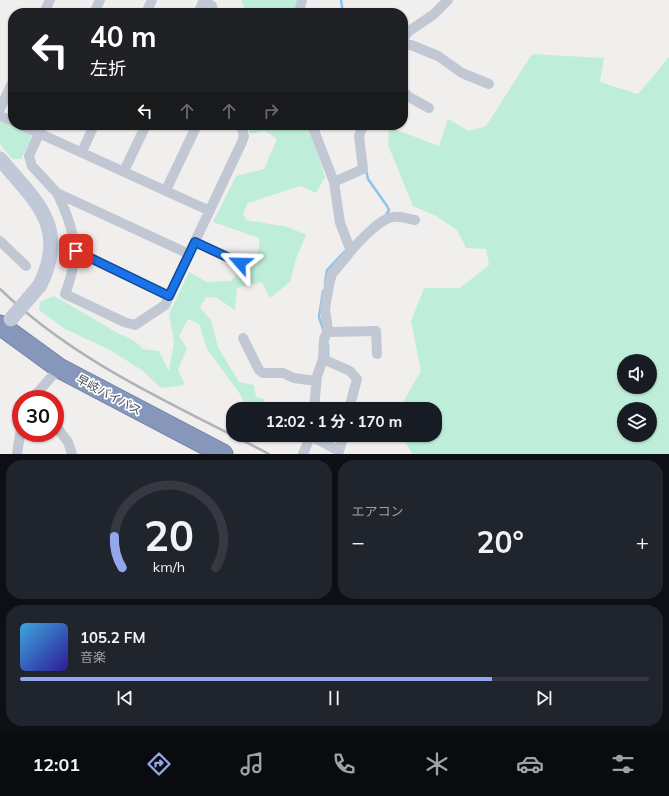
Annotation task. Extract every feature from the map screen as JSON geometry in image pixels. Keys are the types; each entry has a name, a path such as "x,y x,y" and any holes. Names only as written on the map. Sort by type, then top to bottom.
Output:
{"highway":[{"name":"早岐バイパス","path":"5,324 59,368 223,454"}],"street":[{"path":"204,0 213,8"},
{"path":"408,32 433,15 448,0"},
{"path":"408,46 438,56 462,73 489,84"},
{"path":"0,109 8,92"},
{"path":"408,96 429,108"},
{"path":"41,130 29,156 32,166 57,193 71,222 76,251 72,277 65,294 117,319 135,325 165,305 242,142 244,136 242,130"},
{"path":"43,130 82,152 210,211"},
{"path":"82,152 92,130"},
{"path":"124,171 144,130"},
{"path":"166,190 195,130"},
{"path":"314,130 334,182 340,223 352,251"},
{"path":"334,182 363,169 362,130"},
{"path":"0,158 44,213 51,233 51,255 47,270 40,285 5,324"},
{"path":"57,193 189,254"},
{"path":"314,402 316,381 327,361 325,309 332,274 367,235 389,218 394,216 416,220"},
{"path":"0,241 26,266"},
{"path":"195,242 240,263"},
{"path":"76,251 169,296"},
{"path":"326,335 331,332 376,331 377,354"},
{"path":"243,338 259,370 263,373 283,373 294,378 316,381"},
{"path":"327,361 354,374 357,378 351,402"},
{"path":"40,390 59,368"},
{"path":"64,437 68,442 72,454"},
{"path":"17,454 19,442"},
{"path":"303,454 308,442"},
{"path":"322,442 342,453 343,442"}],"green space":[{"path":"241,0 298,0 296,8 244,8"},
{"path":"532,54 604,58 600,82 638,94 669,57 669,454 412,454 405,442 442,442 442,402 403,402 421,371 411,321 424,288 460,288 489,265 486,249 466,248 457,230 436,216 413,206 388,145 389,130 397,130 439,146 448,119 469,131 486,126"},
{"path":"0,119 8,123 8,130 25,130 29,132 32,138 21,159 12,159 0,144"},
{"path":"250,130 311,130 325,177 316,193 300,186 248,203 243,214 246,220 288,227 306,235 296,259 290,282 270,298 262,282 237,288 235,310 217,298 206,297 200,308 211,320 218,347 239,382 254,385 256,397 264,399 264,402 244,402 240,394 207,349 199,324 188,319 179,336 187,348 178,370 185,385 161,388 143,371 110,350 65,329 39,310 40,302 54,296 132,340 143,349 159,351 169,371 174,342 169,314 189,272 207,282 231,281 251,262 258,251 259,238 213,222 236,176 264,169 277,139 265,131 250,134"}],"waterway":[{"path":"341,0 342,8"},
{"path":"366,170 368,179 389,210 386,215"},
{"path":"325,283 327,270 345,251"},
{"path":"323,291 319,317 323,329"},
{"path":"328,345 328,358"}],"railway":[{"path":"0,289 61,339 94,361 163,400 269,454"}],"route":[{"path":"76,251 169,296 195,242 240,263"}]}
